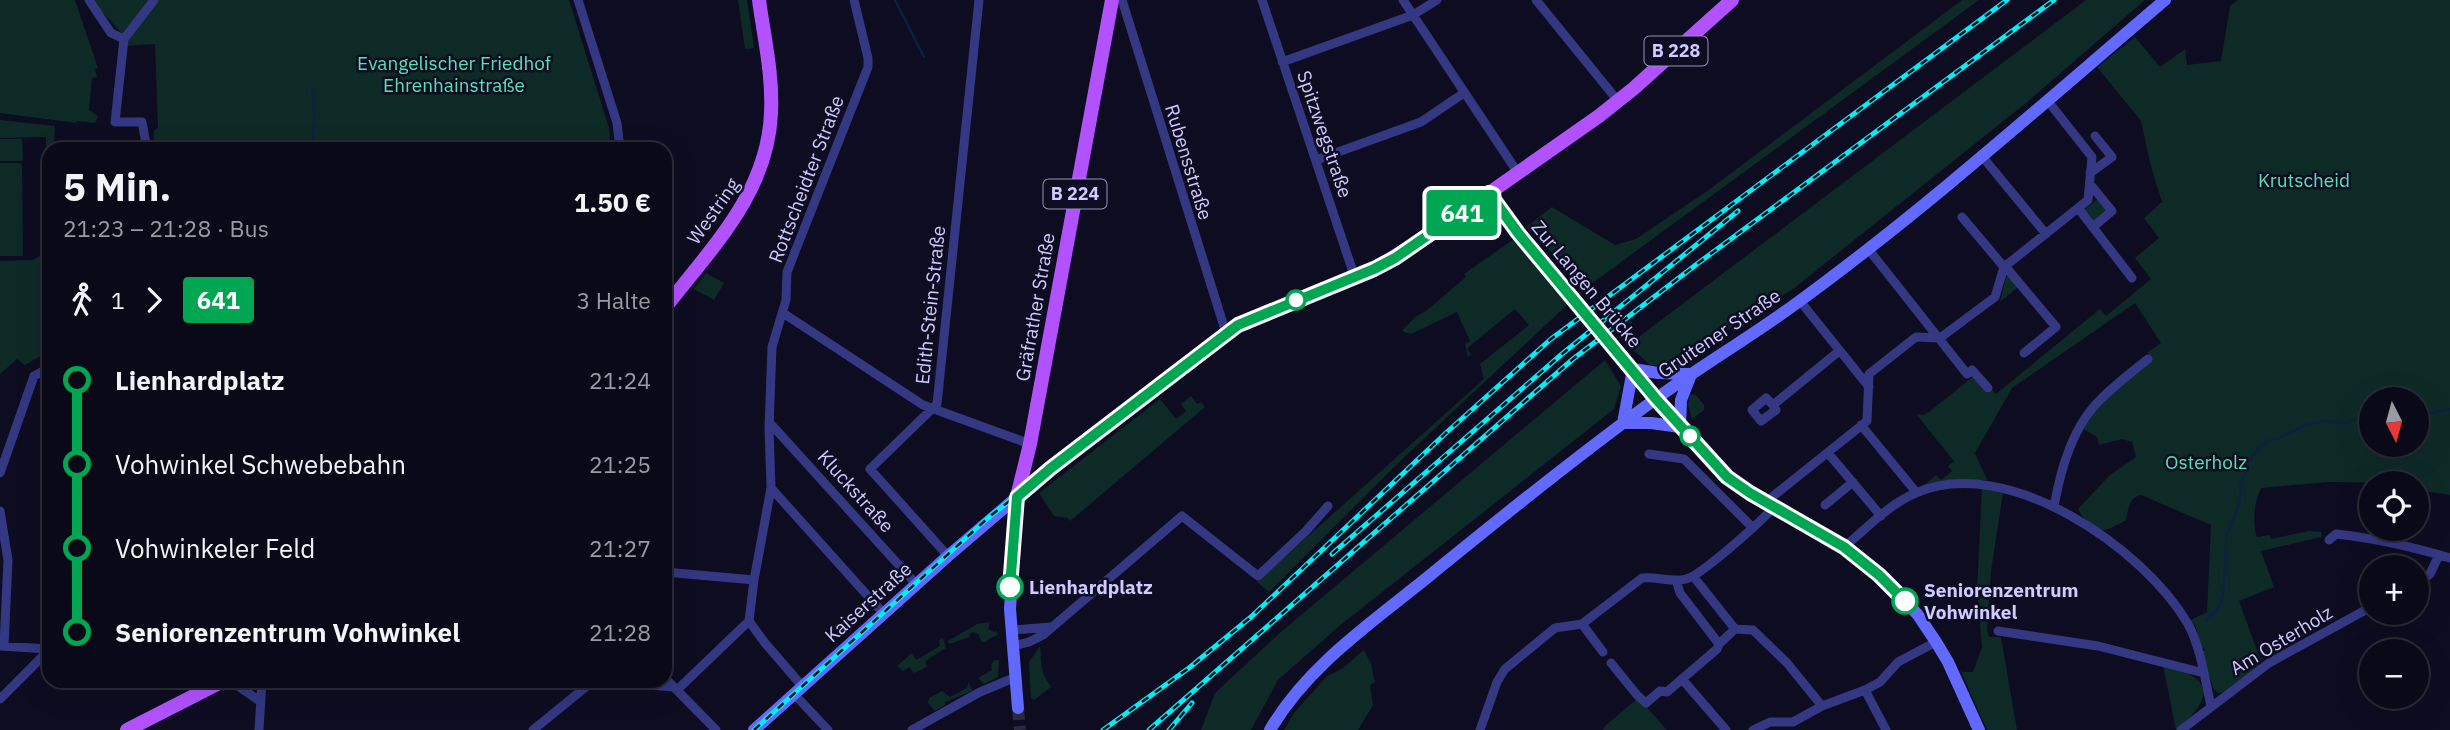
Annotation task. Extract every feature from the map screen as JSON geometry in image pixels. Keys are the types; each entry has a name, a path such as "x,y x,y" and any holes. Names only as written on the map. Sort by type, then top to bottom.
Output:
{"main road":[{"name":"Westring","path":"672,299 736,218 760,171 768,145 771,111 760,0"},
{"name":"Gräfrather Straße","path":"1017,496 1030,444 1111,0"},
{"name":"B 228","path":"1017,496 1226,333 1259,315 1355,278 1395,258 1518,173 1618,101 1732,0"},
{"name":"Gruitener Straße","path":"1270,730 1288,701 1313,674 1495,522 1656,399 1800,301 1869,250 2165,0"},
{"name":"Zur Langen Brücke","path":"1489,193 1518,233 1681,427"},
{"path":"1681,427 1681,400 1691,374 1633,369 1623,424 1651,422 1681,427 1727,477 1844,547 1897,592 1918,615 1936,642 1979,730"},
{"path":"1017,496 1010,584 1018,708"},
{"name":"Kaiserstraße","path":"754,730 1017,496"},
{"path":"127,730 209,688"}],"street":[{"path":"89,0 111,33 124,39"},
{"path":"146,142 142,122 115,122 124,39 154,0"},
{"path":"578,0 617,123 619,142"},
{"name":"Rottscheidter Straße","path":"750,621 754,580 771,488 769,422 772,347 786,300 788,272 868,67 854,0"},
{"name":"Edith-Stein-Straße","path":"948,556 870,469 937,404 979,0"},
{"name":"Rubensstraße","path":"1122,0 1226,333"},
{"name":"Spitzwegstraße","path":"1262,0 1355,278"},
{"path":"1403,0 1518,173"},
{"path":"1282,62 1413,15 1437,0"},
{"path":"1536,0 1618,101"},
{"path":"1316,160 1421,122 1464,93"},
{"path":"1479,730 1505,668 1555,628 1581,624 1642,578 1676,580 1693,576 1765,519 1770,504 1867,421 1869,374 1916,337 1940,338 1995,297 2005,267 2088,200 2092,157 2047,100"},
{"path":"2090,173 2112,157 2095,136"},
{"path":"1981,155 2046,234"},
{"path":"2090,184 2112,211 2093,227"},
{"path":"2078,208 2132,278"},
{"path":"1962,217 2056,327 2024,353"},
{"path":"1869,250 1967,374 1972,370 1988,388"},
{"path":"1800,301 1838,352 1869,387"},
{"path":"783,313 923,405 1030,444"},
{"path":"1773,405 1838,352"},
{"path":"2054,506 2068,451 2081,426 2099,399 2148,359"},
{"path":"0,473 34,376 42,372"},
{"name":"Kluckstraße","path":"769,422 916,584"},
{"path":"1844,547 1881,516 1916,492 1861,425"},
{"path":"1828,453 1881,516"},
{"path":"1649,454 1684,459 1753,528"},
{"path":"1825,505 1853,482"},
{"name":"Am Osterholz","path":"1916,492 1960,484 1987,484 2054,506 2079,520 2135,562 2168,596 2190,628 2211,706"},
{"path":"771,488 884,614"},
{"path":"1013,646 1035,640 1182,516 1258,576 1306,531 1328,506"},
{"path":"0,510 8,560 2,646 42,649"},
{"path":"2329,540 2336,534 2386,541 2450,558"},
{"path":"2429,574 2439,555"},
{"path":"672,573 754,580"},
{"path":"1693,576 1735,629"},
{"path":"1676,580 1680,593 1719,644"},
{"name":"Am Osterholz","path":"2181,730 2269,663 2359,614"},
{"path":"672,688 675,688 750,621 824,727"},
{"path":"1581,624 1603,652"},
{"path":"1012,630 1050,627"},
{"path":"1611,663 1646,703 1660,691 1667,692 1717,649 1735,629 1754,630 1787,663 1822,706"},
{"name":"Am Osterholz","path":"1998,631 2098,646 2203,673"},
{"path":"1753,730 1770,722 1781,727 1822,706 1865,690 1880,682 1898,662 1936,642"},
{"path":"0,699 42,657"},
{"path":"912,730 980,692 1016,677"},
{"path":"1682,679 1726,730"},
{"path":"672,685 716,730"},
{"path":"241,688 261,702"},
{"path":"258,730 262,688"},
{"path":"533,730 584,688"},
{"path":"1865,690 1886,730"}],"green space":[{"path":"0,0 75,0 98,68 95,69 97,77 92,78 89,110 98,116 95,123 0,113"},
{"path":"92,0 151,0 123,35"},
{"name":"Evangelischer Friedhof Ehrenhainstraße","path":"155,0 569,0 609,128 610,142 153,142 154,131 158,127 155,44 125,46"},
{"path":"738,0 747,0 754,48 745,49"},
{"path":"1962,0 1979,0 1587,287 1526,227 1552,207 1615,245 1636,239 1710,189"},
{"path":"2086,0 2145,0 2026,103 1793,289 1670,365 1650,365 1628,345"},
{"name":"Krutscheid","path":"2238,0 2450,0 2450,495 2429,492 2429,471 2359,471 2359,482 2261,488 2254,512 2257,537 2270,535 2271,539 2309,531 2322,532 2321,537 2261,551 2274,587 2239,601 2262,664 2218,693 2213,688 2202,651 2206,650 2201,647 2196,627 2191,620 2207,612 2211,525 2141,495 2132,501 2126,520 2104,530 2098,530 2088,524 2078,509 2110,475 2136,457 2132,442 2122,439 2099,445 2097,437 2083,429 2100,404 2151,361 2147,353 2161,343 2135,303 2012,388 1975,453 1987,480 1948,481 1921,488 1936,475 1941,480 1952,471 1948,466 1954,461 1916,414 1929,412 1974,376 1988,393 1992,390 1996,394 2100,309 2106,316 2151,279 2135,258 2159,238 2144,218 2162,202 2141,121 2097,67 2135,37 2160,67 2185,49 2187,65 2221,61 2230,6"},
{"path":"0,120 55,126 54,142 46,142 46,137 0,138"},
{"path":"0,139 22,139 23,161 0,161"},
{"path":"0,163 22,163 23,256 0,256"},
{"path":"2099,198 2108,210 2094,222 2084,210"},
{"path":"1514,239 1568,304 1396,465 1269,592 1257,582 1484,379 1480,364 1529,325 1515,309 1467,349 1471,354 1468,357 1465,344 1470,341 1457,312 1411,334 1402,331 1415,317 1466,277 1464,274"},
{"path":"42,255 42,355 25,365 17,359 0,374 0,261 33,260"},
{"path":"706,273 724,283 714,300 694,289"},
{"path":"2009,275 2018,287 2000,302 2006,277"},
{"path":"1605,360 1621,386 1614,409 1338,627 1278,680 1251,730 1201,730 1215,693 1282,631"},
{"path":"1690,394 1696,395 1704,405 1704,410 1692,419 1688,405"},
{"path":"1191,396 1197,404 1201,402 1205,407 1070,521 1068,518 1054,516 1039,493 1160,399 1176,419 1186,411 1181,404"},
{"path":"1982,488 2003,493 1991,571 1987,630 1989,637 2001,637 2017,730 1987,730 1960,669 1963,672 1973,672 1982,647 1977,590"},
{"path":"990,622 988,629 997,631 998,635 986,642 982,642 978,634 972,632 970,637 949,644 948,641 977,624"},
{"path":"943,638 946,648 925,661 927,667 914,673 909,667 903,671 897,666 912,653 916,660 940,646 939,640"},
{"path":"1040,646 1043,671 1051,687 1034,700 1031,698 1029,662"},
{"path":"1364,650 1375,682 1370,685 1373,705 1358,730 1284,730 1294,713 1326,677 1343,668"},
{"path":"999,660 998,677 984,684 978,678 992,670 991,664"},
{"path":"2163,665 2189,674 2198,680 2203,688 2196,711 2176,730"},
{"path":"969,682 972,691 945,702 945,705 935,711 928,703 929,698 942,691 950,697 967,688"},
{"path":"1638,698 1667,730 1603,730 1605,726"}],"waterway":[{"path":"895,0 924,57"},
{"path":"312,89 315,117 314,142"},
{"path":"2429,413 2450,409"},
{"path":"2206,620 2218,609 2223,595 2227,535 2239,504 2241,483 2248,463 2258,449 2268,441 2305,425 2325,421 2347,423 2359,417"}],"tunnel":[{"path":"1018,708 1020,730"}],"railway":[{"path":"1103,730 1189,668 1251,617 1447,432 1551,339 2007,0"},
{"path":"1149,730 1573,359 2054,0"},
{"path":"1332,554 1562,354 1738,211"},
{"path":"754,730 989,517 1147,393 1204,357"},
{"path":"1169,730 1192,703"}],"bus line":[{"name":"641","path":"1010,587 1017,497 1051,468 1238,325 1355,278 1395,258 1489,193 1518,233 1656,399 1727,477 1844,547 1879,575 1905,601"}],"place":[{"name":"Lienhardplatz","path":"1010,587"},
{"name":"Seniorenzentrum Vohwinkel","path":"1905,601"}],"park label":[{"name":"Osterholz","path":"2206,462"}]}
